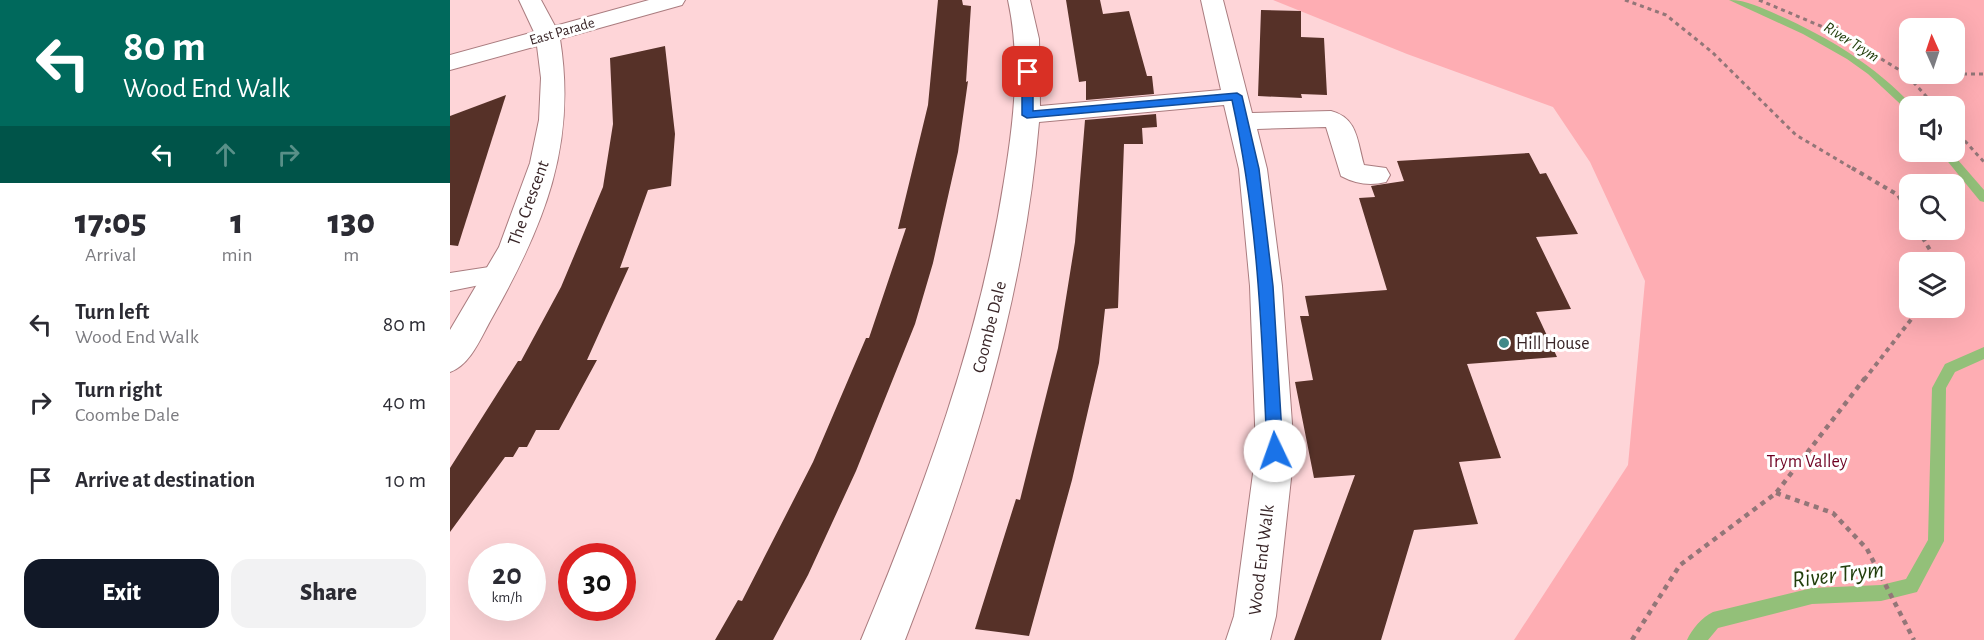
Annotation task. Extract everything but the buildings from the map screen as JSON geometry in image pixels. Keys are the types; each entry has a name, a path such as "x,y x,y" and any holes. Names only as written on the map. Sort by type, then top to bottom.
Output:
{"street":[{"name":"The Crescent","path":"450,358 502,273 533,199 553,118 553,72 547,35 530,0"},
{"name":"East Parade","path":"450,63 674,0"},
{"name":"Coombe Dale","path":"883,640 910,576 968,408 999,294 1018,195 1027,115 1028,30 1020,0"},
{"name":"Wood End Walk","path":"1212,0 1253,169 1266,286 1275,451 1255,616 1248,640"},
{"path":"1027,115 1240,109 1331,119 1339,124 1351,170 1359,174 1376,175"}],"lane":[{"path":"450,282 502,273"}],"path":[{"path":"1625,0 1666,15 1712,52 1796,135 1899,197"},
{"path":"1759,0 1842,35 1899,70"},
{"path":"1965,74 1984,74"},
{"path":"1915,84 1926,96"},
{"path":"1965,141 1984,162"},
{"path":"1632,640 1680,565 1776,493 1912,318"},
{"path":"1776,493 1833,513 1867,549 1914,640"}],"green space":[{"name":"Trym Valley","path":"1273,0 1984,0 1984,640 1514,640 1628,465 1645,281 1590,162 1553,107 1407,54"}],"waterway":[{"name":"River Trym","path":"1734,0 1807,32 1851,57 1899,98"},
{"name":"River Trym","path":"1953,162 1984,198"},
{"name":"River Trym","path":"1696,640 1713,621 1812,596 1881,593 1911,586 1936,541 1939,388 1950,368 1984,353"}],"place":[{"name":"Hill House","path":"1504,343"}],"route":[{"path":"1028,72 1027,115 1237,96 1253,169 1266,286 1275,451"}]}
